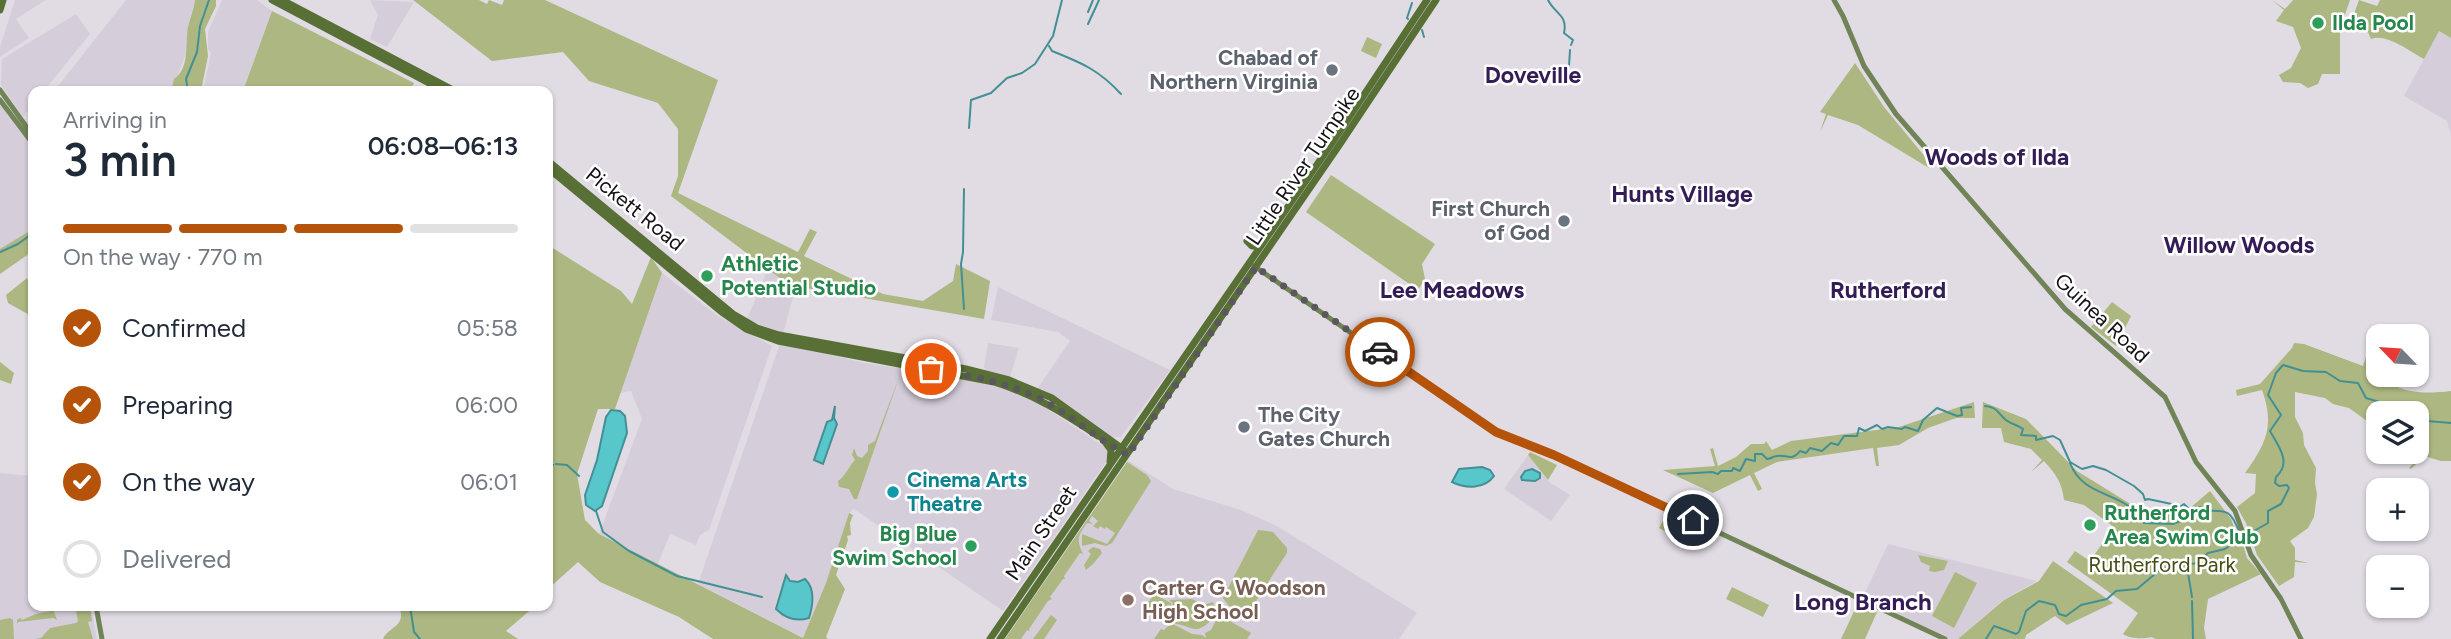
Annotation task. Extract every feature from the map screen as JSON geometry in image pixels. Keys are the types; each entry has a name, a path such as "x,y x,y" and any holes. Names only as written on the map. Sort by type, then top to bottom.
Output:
{"main road":[{"path":"0,10 4,0"},
{"path":"272,0 435,86"},
{"path":"282,0 445,86"},
{"name":"Little River Turnpike","path":"1128,455 1252,265 1261,245 1427,0"},
{"name":"Little River Turnpike","path":"1120,449 1436,0"},
{"name":"Guinea Road","path":"1834,0 1869,75 1896,114 2065,309 2165,397 2196,462 2234,508 2255,561 2281,599 2301,639"},
{"path":"0,90 28,129"},
{"path":"0,100 28,137"},
{"name":"Pickett Road","path":"553,165 733,314 757,328 779,335 967,369 1009,380 1052,398 1128,455"},
{"name":"Pickett Road","path":"553,172 746,329 778,341 995,382 1042,400 1120,449"},
{"path":"1247,241 1252,246 1261,245"},
{"path":"1252,265 1496,432 1559,457 1945,639"},
{"path":"1102,438 1111,452 1108,467"},
{"name":"Main Street","path":"990,639 1120,449"},
{"name":"Main Street","path":"1000,639 1128,455"},
{"path":"97,611 102,639"}],"shaded area":[{"path":"15,0 46,0 16,19 29,38 0,57 0,47"},
{"path":"126,0 195,0 188,29 189,45 174,86 58,86"},
{"path":"222,0 257,0 272,11 245,86 204,86 211,53 208,49 208,32"},
{"path":"370,0 414,2 387,47 370,39 378,15"},
{"path":"76,14 90,34 48,86 28,86 28,110 23,117 1,85 2,59"},
{"path":"2439,31 2451,38 2451,135 2447,121 2404,96"},
{"path":"0,104 28,142 28,236 0,252"},
{"path":"768,269 796,286 783,334 747,319"},
{"path":"662,273 718,316 772,346 709,530 700,535 696,545 670,534 658,564 599,534 642,419 631,391 620,393"},
{"path":"998,287 1170,370 1121,437 1110,437 1037,389 1070,341 1058,332 991,320"},
{"path":"780,343 865,363 967,378 1004,388 1040,404 1106,448 1106,462 1003,611 854,509 849,513 804,638 698,584"},
{"path":"988,343 1019,348 1010,377 986,371 984,367"},
{"path":"1528,455 1549,482 1570,495 1551,521 1504,489"},
{"path":"1129,461 1173,489 1241,510 1277,526 1417,613 1399,639 1006,639"},
{"path":"0,473 28,476 28,611 92,611 97,639 0,639"},
{"path":"1888,544 2037,581 2003,600 1958,639 1951,639 1863,597"}],"green space":[{"path":"195,0 216,0 216,6 205,29 208,56 202,86 172,86 185,62 188,27"},
{"path":"413,0 479,0 487,4 489,0 502,5 504,0 545,0 718,80 678,193 798,252 810,229 817,232 804,256 883,294 923,301 953,281 956,264 990,281 984,319 789,285 671,196 678,176 678,129 658,103 589,81 563,52 492,61"},
{"path":"2272,0 2285,9 2293,0 2350,0 2340,29 2340,74 2322,74 2318,84 2308,88 2300,83 2283,82 2279,75 2291,68 2301,48 2293,27 2276,21 2284,10"},
{"path":"2359,0 2377,6 2380,0 2451,0 2451,38 2439,31 2424,59 2391,41 2371,39 2368,32 2349,28"},
{"path":"272,11 414,83 412,86 245,86"},
{"path":"1367,37 1382,44 1376,58 1361,51"},
{"path":"1855,63 1884,107 1931,164 1929,168 1858,125 1828,115 1820,132 1826,114 1820,112"},
{"path":"1331,175 1435,244 1422,264 1425,279 1418,290 1306,212"},
{"path":"28,232 28,254 0,274 0,249"},
{"path":"553,248 621,291 632,304 651,257 662,273 615,409 598,409 577,474 585,520 599,534 803,638 826,583 849,513 853,515 850,523 851,535 847,536 836,575 845,589 826,637 828,639 713,639 679,617 600,582 578,562 553,584"},
{"path":"27,278 28,314 8,303 6,295"},
{"path":"2112,302 2131,316 2116,346 2091,327"},
{"path":"2294,343 2304,344 2363,366 2366,357 2366,387 2397,387 2417,392 2451,391 2451,461 2429,457 2429,401 2366,401 2366,420 2349,408 2333,404 2325,398 2295,392 2295,417 2303,433 2304,445 2316,468 2317,494 2314,517 2308,528 2290,541 2295,548 2295,560 2309,563 2295,562 2294,577 2279,586 2257,555 2246,523 2237,507 2255,493 2256,474 2245,473 2266,434 2266,403 2262,390 2237,396 2236,390 2260,384"},
{"path":"0,362 14,373 11,384 0,380"},
{"path":"900,375 857,499 854,499 849,489 839,487 838,481 855,460 852,455 854,448 857,456 862,458 868,451 868,445 875,441"},
{"path":"1974,402 1975,418 1956,418 1928,428 1899,445 1877,448 1879,466 1876,466 1873,448 1777,462 1754,473 1762,489 1758,491 1750,475 1713,493 1663,470 1715,466 1710,449 1713,448 1718,466 1736,457 1751,444 1764,444 1766,441 1772,450 1791,441 1899,427"},
{"name":"Rutherford Park","path":"1983,402 2026,419 2077,471 2150,516 2190,508 2210,491 2231,519 2247,558 2261,574 2208,599 2204,628 2206,639 2137,638 2123,634 2138,613 2067,562 2075,551 2090,561 2114,527 2084,505 2064,500 2058,479 2044,461 2031,472 2042,460 2031,449 2004,442 2001,428 1982,428"},
{"path":"1530,452 1557,465 1548,480 1528,455"},
{"path":"1127,462 1147,475 1151,481 1112,543 1106,546 1095,543 1082,546 1082,534 1107,544 1115,533 1106,527 1105,529 1100,526 1098,529 1093,526 1098,521 1092,516 1089,521 1093,524 1087,523 1079,538 1083,554 1080,553 1064,576 1065,579 1050,597 1052,599 1048,601 1030,631 1027,630 1021,639 1005,639"},
{"path":"1665,517 1677,521 1671,534 1659,528"},
{"path":"1258,530 1273,532 1287,548 1287,553 1244,616 1223,598"},
{"path":"1093,547 1100,549 1102,553 1086,570 1084,565 1091,554 1088,551"},
{"path":"1918,555 1948,561 1944,570 1929,571 1930,566 1921,562"},
{"path":"2053,561 2113,603 2067,625 2055,616 2026,635 2025,639 1958,639 2004,600 2039,581"},
{"path":"1955,572 1977,583 1954,628 1932,616"},
{"path":"1732,587 1769,605 1763,617 1726,599"},
{"path":"1154,594 1171,603 1171,606 1173,603 1169,600 1192,599 1203,605 1213,602 1217,614 1199,629 1171,623 1155,612 1163,614 1156,609 1153,611 1146,606"},
{"path":"1858,603 1877,612 1865,639 1841,639"},
{"path":"54,611 57,620 53,618 17,624 17,620 20,618 22,620"},
{"path":"76,611 91,611 92,621 88,622 93,639 35,639 41,638 50,628 78,621"},
{"path":"529,611 506,631 518,639 383,639 399,622 401,613"},
{"path":"1051,615 1057,620 1044,639 1033,639"},
{"path":"1219,615 1251,633 1247,639 1154,639 1161,629 1164,630 1171,623 1206,638 1205,633 1211,630"},
{"path":"0,620 13,620 14,639 0,639"}],"water":[{"path":"835,406 834,418 837,424 823,464 814,460 827,422 832,420"},
{"path":"611,410 620,411 625,416 627,433 602,506 595,511 586,505 585,495 597,460 606,417"},
{"path":"1482,467 1490,470 1494,476 1486,483 1469,487 1452,482 1459,469"},
{"path":"1532,469 1540,473 1540,478 1535,481 1522,480 1525,471"},
{"path":"786,575 790,581 805,579 808,583 812,597 809,618 791,618 776,609"}],"waterway":[{"path":"187,86 186,79 197,52 200,26 209,0"},
{"path":"969,128 971,100 991,93 1007,78 1022,73 1035,64 1053,36 1062,0"},
{"path":"1088,12 1093,0"},
{"path":"1088,24 1099,0"},
{"path":"1548,0 1563,18 1564,33 1573,40 1571,45"},
{"path":"1408,19 1412,3"},
{"path":"1422,30 1424,37"},
{"path":"1049,46 1052,51 1097,73 1121,94"},
{"path":"1569,66 1570,50"},
{"path":"964,189 961,264 964,309"},
{"path":"0,252 28,237"},
{"name":"Long Branch","path":"2247,535 2268,523 2268,511 2281,504 2289,488 2287,485 2279,486 2275,483 2284,461 2270,431 2281,415 2268,395 2276,373 2283,365 2303,371 2326,372 2340,381 2358,383 2366,398 2376,401"},
{"path":"1985,406 1995,409 2006,420 2023,429 2021,435 2036,436 2036,440 2053,436 2060,440 2070,462 2082,469 2093,466 2106,470 2134,486 2143,494 2145,500 2228,513 2240,533"},
{"path":"1678,474 1718,474 1721,471 1732,471 1733,468 1740,471 1746,459 1755,461 1755,454 1762,454 1767,459 1776,456 1792,457 1800,451 1806,453 1810,448 1822,451 1831,443 1838,445 1844,436 1857,436 1859,428 1865,431 1877,425 1882,429 1905,427 1918,431 1923,420 1937,408 1957,416 1962,415 1961,408 1971,407"},
{"name":"Long Branch","path":"2429,421 2451,423"},
{"path":"2070,463 2076,475 2085,483 2127,505 2144,523 2173,524 2203,512"},
{"path":"556,464 567,465 579,476"},
{"path":"596,511 603,532 629,551 677,576 762,597"},
{"name":"Long Branch","path":"1986,639 1994,626 2016,634 2019,632 2026,611 2039,601 2055,605 2059,614 2066,616 2081,605 2107,599 2116,591 2137,589 2161,569 2197,563 2208,553 2225,549 2242,538"},
{"path":"2187,567 2192,597"},
{"path":"2192,601 2193,639"},
{"path":"411,611 414,632 420,639"}],"way so far":[{"path":"931,369 975,377 1029,393 1128,455 1256,267 1380,352"}],"place":[{"name":"Ilda Pool","path":"2318,23"},
{"name":"Chabad of Northern Virginia","path":"1332,70"},
{"name":"First Church of God","path":"1564,221"},
{"name":"Athletic Potential Studio","path":"707,276"},
{"name":"The City Gates Church","path":"1244,427"},
{"name":"Cinema Arts Theatre","path":"893,492"},
{"name":"Rutherford Area Swim Club","path":"2090,525"},
{"name":"Big Blue Swim School","path":"971,546"},
{"name":"Carter G. Woodson High School","path":"1128,600"}],"district":[{"name":"Doveville","path":"1533,75"},
{"name":"Woods of Ilda","path":"1997,157"},
{"name":"Hunts Village","path":"1682,194"},
{"name":"Willow Woods","path":"2239,245"},
{"name":"Lee Meadows","path":"1452,290"},
{"name":"Rutherford","path":"1888,290"},
{"name":"Long Branch","path":"1863,602"}],"route":[{"path":"1380,352 1505,437 1554,455 1693,520"}]}
